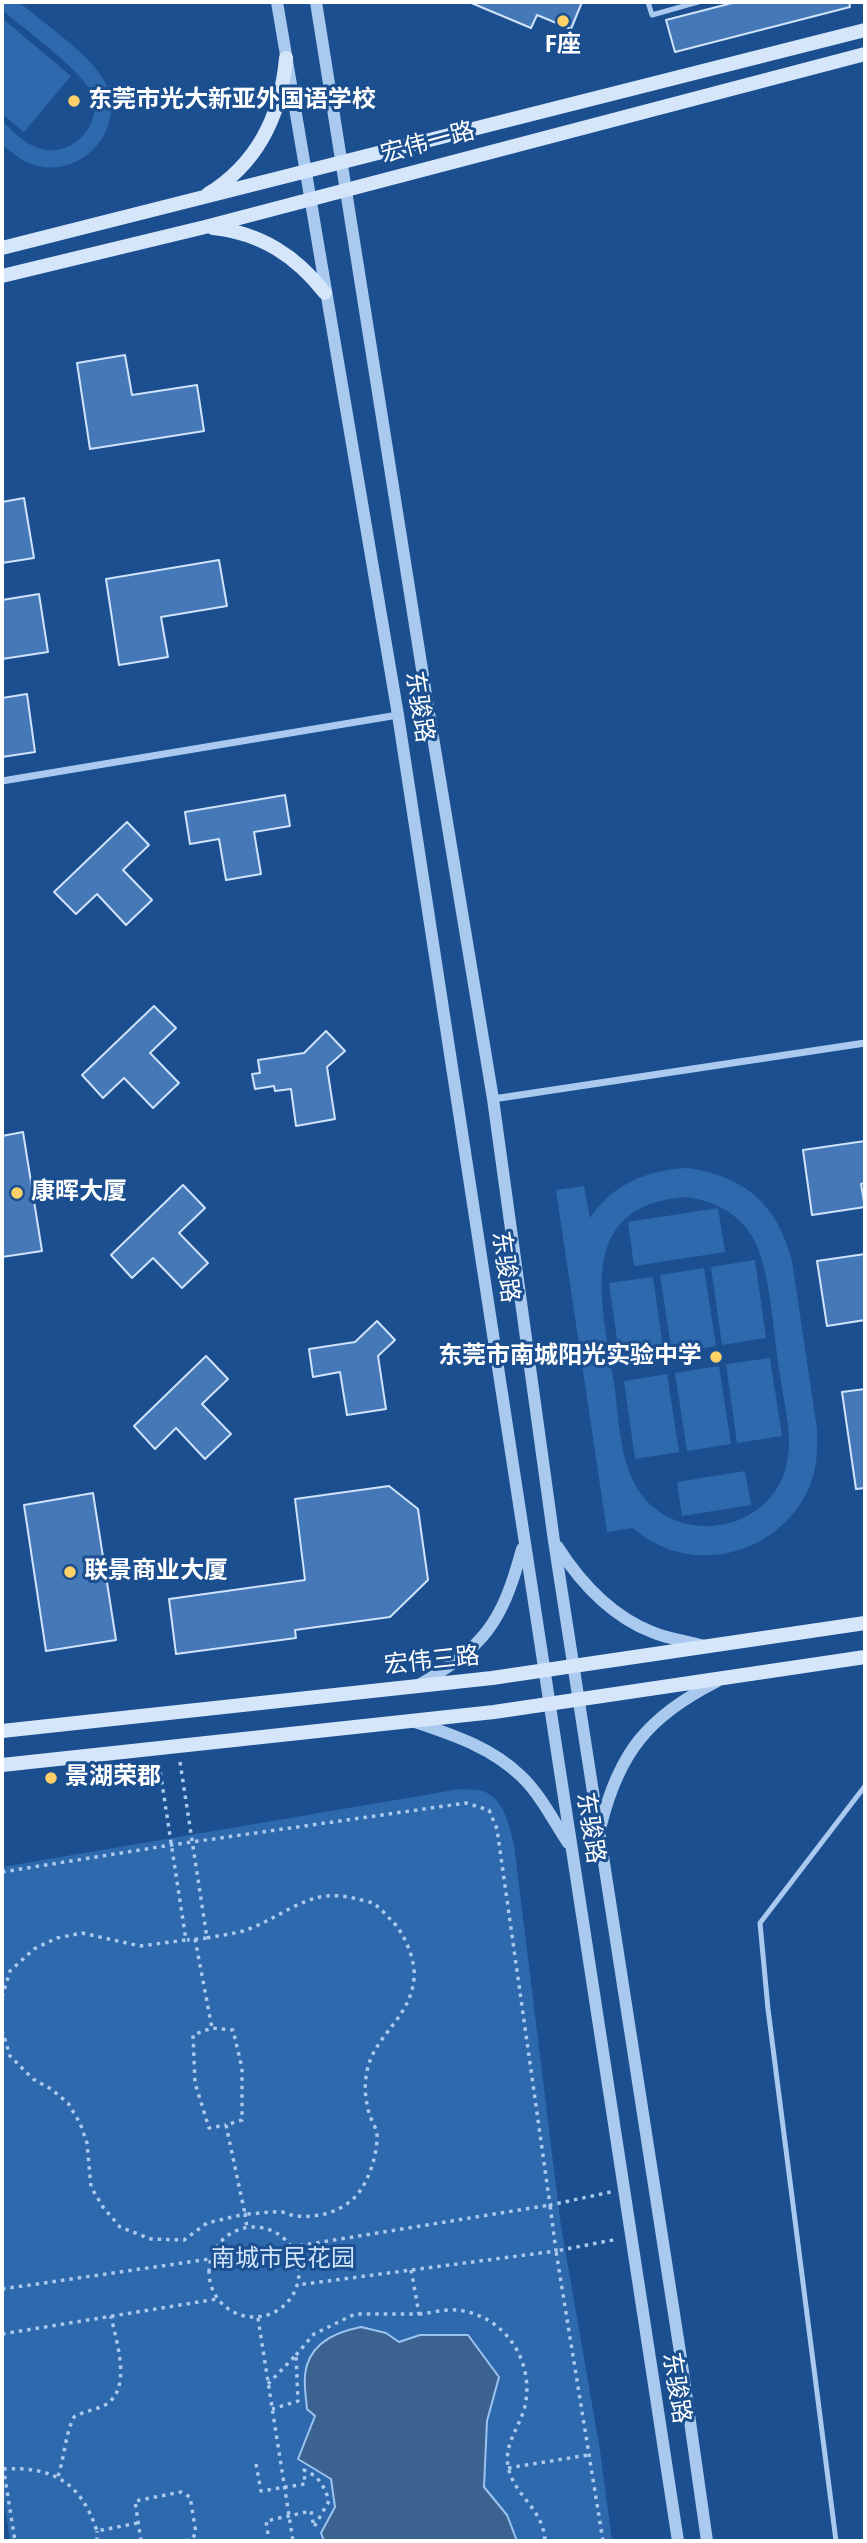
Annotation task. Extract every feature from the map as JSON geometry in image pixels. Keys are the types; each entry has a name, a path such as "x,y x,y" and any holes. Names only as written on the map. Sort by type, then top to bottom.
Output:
{"main road":[{"name":"宏伟一路","path":"2,248 865,30"},
{"name":"宏伟一路","path":"2,276 205,227 865,54"},
{"path":"198,200 219,187 255,152 278,107 286,58"},
{"path":"205,227 252,235 273,245 293,258 325,293"},
{"name":"宏伟三路","path":"2,1731 417,1686 865,1623"},
{"path":"2,1765 549,1704 865,1657"}],"street":[{"name":"东骏路","path":"277,2 398,715 678,2541"},
{"name":"东骏路","path":"316,2 428,706 494,1100 554,1541 708,2541"},
{"path":"2,781 398,715"},
{"path":"494,1100 865,1043"},
{"path":"554,1541 576,1575 610,1608 651,1632 705,1646"},
{"path":"417,1686 452,1665 476,1645 500,1615 524,1542"},
{"path":"599,1832 610,1789 635,1745 655,1720 685,1697 722,1679"},
{"path":"411,1720 487,1750 521,1776 544,1805 571,1848"}],"lane":[{"path":"648,2 652,15 698,2"},
{"path":"835,2541 768,2009 760,1923 865,1786"}],"path":[{"path":"178,1746 207,1938"},
{"path":"157,1748 186,1940"},
{"path":"2,1872 466,1803 489,1811 497,1829 556,2251 603,2541"},
{"path":"2,1997 10,1971 34,1950 57,1938 82,1933 140,1947 207,1938 246,1930 298,1903 321,1895 344,1895 373,1903 397,1925 411,1954 415,1977 408,2003 396,2024 372,2052 364,2088 369,2113 378,2136 367,2178 354,2199 336,2211 315,2216 281,2212 245,2214 207,2223 184,2240 151,2239 120,2227 91,2187 87,2143 80,2123 68,2103 33,2079 10,2056 2,2030"},
{"path":"195,1939 212,2028"},
{"path":"212,2028 233,2030 243,2068 242,2120 226,2125 209,2128 195,2083 193,2035 212,2028"},
{"path":"226,2125 247,2228"},
{"path":"291,2247 550,2205 623,2189"},
{"path":"247,2228 269,2230 282,2237 297,2259 297,2285 291,2297 281,2308 258,2318 240,2315 217,2299 211,2287 209,2273 217,2246 227,2236 247,2228"},
{"path":"297,2285 556,2251 630,2236"},
{"path":"2,2290 211,2259"},
{"path":"411,2269 419,2314"},
{"path":"2,2334 217,2299"},
{"path":"268,2384 314,2334 355,2314 419,2314 457,2310 487,2320 507,2333 522,2359 528,2383 524,2409 507,2453 513,2484 532,2505 542,2522 545,2541"},
{"path":"58,2476 64,2460 69,2427 74,2417 107,2404 115,2395 121,2381 111,2316"},
{"path":"258,2318 293,2541"},
{"path":"272,2409 298,2401 296,2355"},
{"path":"509,2468 588,2455"},
{"path":"2,2459 15,2541"},
{"path":"256,2464 261,2491 305,2484 304,2470 315,2474 325,2488 328,2501 314,2527 311,2511 266,2521 269,2541"},
{"path":"3,2469 41,2471 58,2476 91,2512 97,2541"},
{"path":"141,2541 135,2501 181,2492 190,2497 196,2533 191,2540 182,2541"},
{"path":"97,2532 138,2524"}],"green space":[{"path":"2,2 19,2 89,61 105,82 111,115 106,130 98,144 86,156 72,164 56,167 33,165 2,144 2,121 20,138 36,147 53,150 64,148 83,136 93,117 94,106 87,85 52,50 2,10"},
{"path":"2,18 71,76 24,132 2,114"},
{"path":"687,1168 708,1172 742,1186 756,1196 777,1224 792,1261 817,1429 813,1477 793,1514 774,1532 752,1545 729,1553 704,1555 679,1552 655,1543 633,1528 607,1532 556,1190 584,1186 590,1218 609,1196 620,1188 645,1176","holes":["686,1197 715,1205 739,1220 758,1248 770,1302 789,1439 782,1479 769,1499 752,1513 732,1522 711,1526 689,1524 669,1517 650,1504 630,1475 620,1436 602,1293 603,1264 610,1239 625,1219 650,1204"]},
{"path":"718,1208 725,1252 634,1266 628,1222"},
{"path":"755,1260 766,1338 722,1345 711,1267"},
{"path":"704,1268 716,1346 672,1353 660,1275"},
{"path":"653,1277 664,1355 620,1361 609,1283"},
{"path":"770,1358 782,1436 737,1443 726,1364"},
{"path":"719,1366 731,1444 687,1451 675,1373"},
{"path":"667,1374 679,1452 635,1459 624,1381"},
{"path":"745,1471 751,1505 682,1516 677,1482"},
{"name":"南城市民花园","path":"460,1789 483,1791 496,1800 505,1814 514,1845 561,2226 600,2450 612,2541 10,2541 2,2488 2,1867"}],"shaded area":[{"path":"361,2327 386,2333 399,2342 420,2335 468,2335 499,2377 487,2421 484,2487 507,2515 517,2541 324,2541 321,2533 335,2507 331,2479 298,2459 315,2416 307,2409 305,2375 311,2355 324,2341"}],"building":[{"name":"F座","path":"469,2 582,2 571,29 537,15 531,28"},
{"path":"736,2 849,2 850,7 675,52 666,20"},
{"path":"125,355 132,395 197,385 204,431 90,449 77,363"},
{"path":"24,498 34,558 2,563 2,502"},
{"path":"219,560 227,606 161,617 168,657 119,665 106,579"},
{"path":"39,594 48,652 2,659 2,600"},
{"path":"27,694 35,752 2,757 2,698"},
{"path":"285,795 290,826 254,832 261,874 226,880 219,839 190,844 185,812"},
{"path":"127,822 149,845 123,870 152,900 126,925 97,894 76,914 54,892"},
{"path":"154,1006 176,1028 150,1053 179,1083 153,1108 124,1078 103,1098 82,1075"},
{"path":"326,1031 345,1051 327,1067 335,1119 296,1126 291,1089 275,1091 274,1086 255,1089 252,1074 260,1073 258,1060 304,1053"},
{"name":"康晖大厦","path":"23,1132 42,1251 2,1257 2,1136"},
{"path":"865,1141 865,1183 861,1184 865,1207 812,1215 803,1150"},
{"path":"183,1185 205,1208 179,1233 208,1263 182,1288 153,1258 132,1278 111,1255"},
{"path":"865,1254 865,1320 827,1326 817,1261"},
{"path":"377,1321 395,1340 378,1356 386,1409 347,1415 340,1372 313,1377 309,1349 355,1342"},
{"path":"206,1356 228,1379 202,1404 231,1434 205,1459 176,1428 155,1449 134,1426"},
{"path":"865,1389 865,1488 856,1489 842,1392"},
{"path":"389,1486 418,1509 428,1580 390,1617 295,1630 296,1638 176,1654 169,1599 305,1580 295,1499"},
{"name":"联景商业大厦","path":"93,1493 116,1640 46,1651 24,1505"}],"place":[{"name":"F座","path":"563,21"},
{"name":"东莞市光大新亚外国语学校","path":"74,101"},
{"name":"康晖大厦","path":"17,1193"},
{"name":"东莞市南城阳光实验中学","path":"716,1357"},
{"name":"联景商业大厦","path":"70,1572"},
{"name":"景湖荣郡","path":"51,1778"}]}
